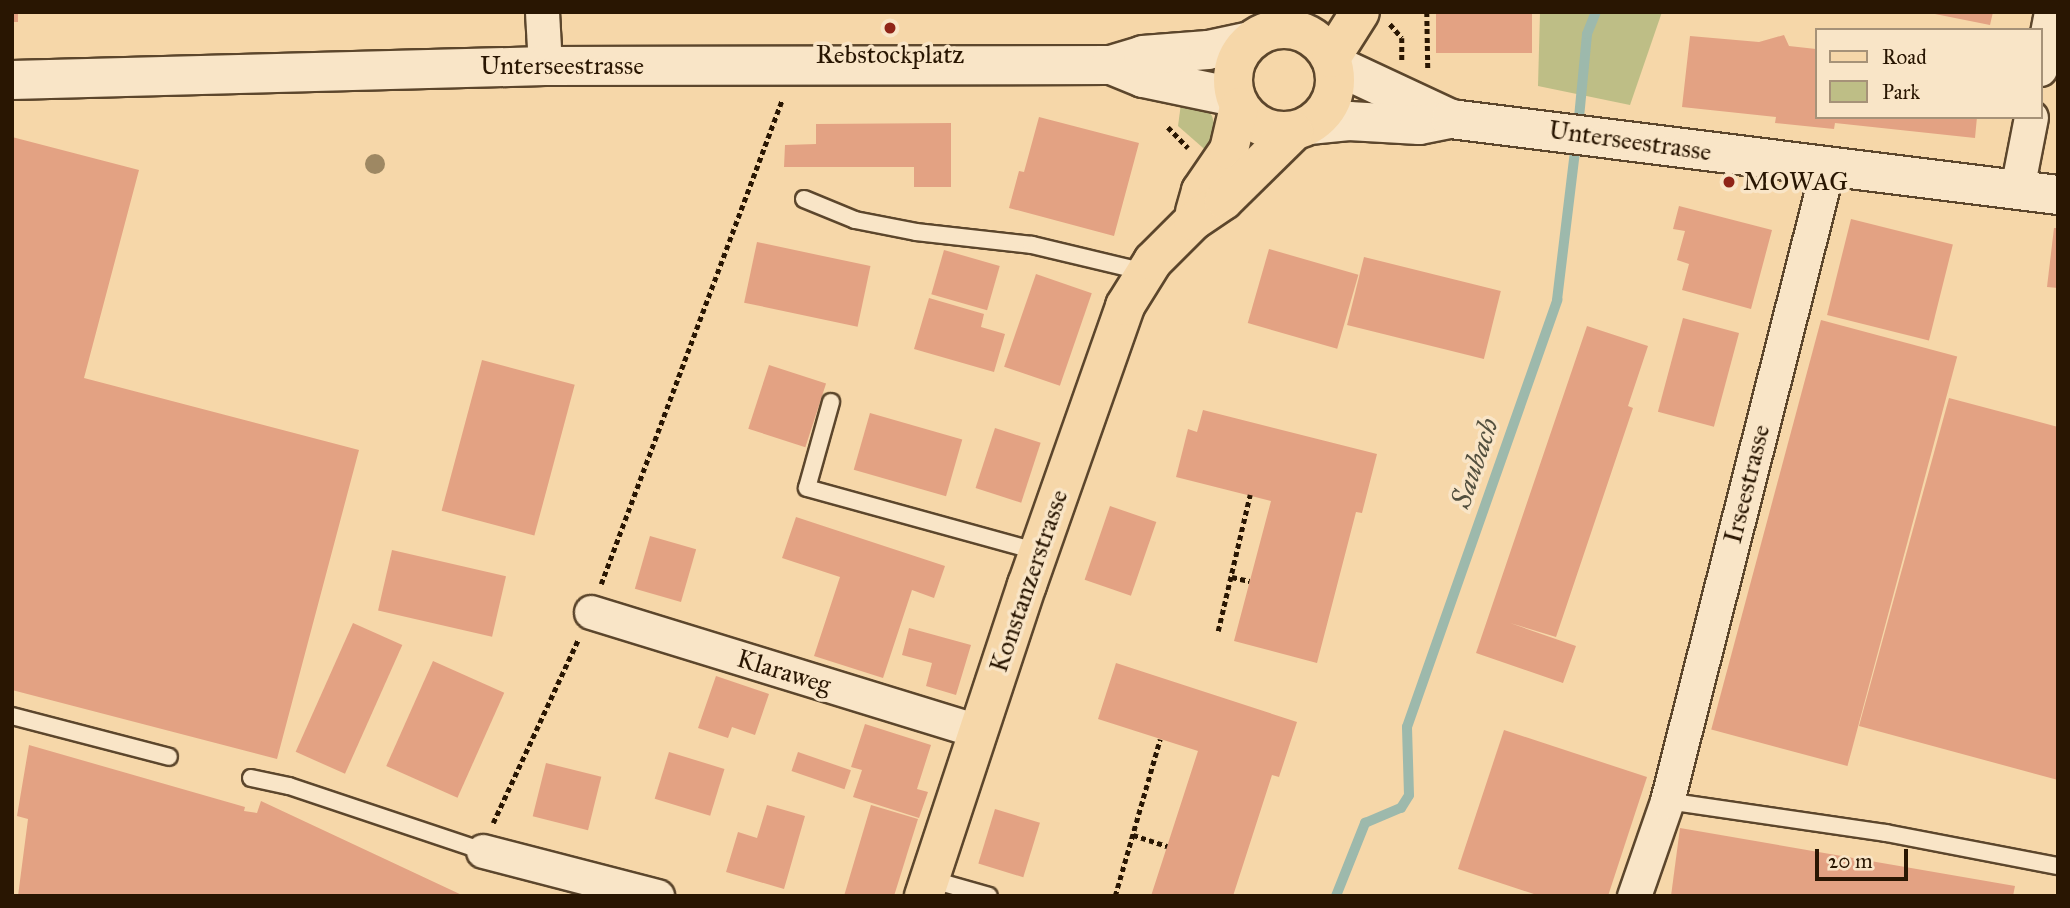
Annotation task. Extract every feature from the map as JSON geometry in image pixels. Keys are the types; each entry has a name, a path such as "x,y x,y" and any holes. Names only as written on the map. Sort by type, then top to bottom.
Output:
{"main road":[{"path":"1332,61 1374,18"},
{"name":"Unterseestrasse","path":"12,80 545,66 1111,65 1143,55 1198,51 1280,27"},
{"path":"1280,27 1310,36 1332,61 1336,82 1332,99 1323,114 1302,128 1263,128 1237,102 1232,85 1236,61 1280,27"},
{"name":"Unterseestrasse","path":"1332,61 1451,119"},
{"name":"Unterseestrasse","path":"1111,65 1143,78 1237,102"},
{"name":"Konstanzerstrasse","path":"1193,221 1201,191 1229,150 1237,102"},
{"name":"Unterseestrasse","path":"1302,128 1349,121 1419,125 1451,119 2058,194"},
{"name":"Konstanzerstrasse","path":"926,888 1109,346 1125,306 1145,272 1193,221 1224,200 1302,128"}],"street":[{"path":"542,12 545,66"},
{"path":"2042,59 2051,12"},
{"path":"2017,190 2031,119"},
{"name":"Irseestrasse","path":"1634,896 1667,801 1828,166"},
{"name":"Klaraweg","path":"591,612 978,732"},
{"path":"483,851 657,896"}],"lane":[{"path":"804,199 855,220 916,232 1032,245 1145,272"},
{"path":"831,402 807,488 1039,552"},
{"path":"12,716 169,757"},
{"path":"251,778 289,786 483,851"},
{"path":"1667,801 1886,833 2058,866"},
{"path":"926,888 989,896"}],"path":[{"path":"1427,12 1428,76"},
{"path":"1374,18 1402,38 1401,67"},
{"path":"483,851 490,829 591,612 786,89"},
{"path":"1168,127 1196,157"},
{"path":"1218,631 1250,495"},
{"path":"1232,577 1250,581"},
{"path":"1115,896 1160,739"},
{"path":"1133,835 1167,846"}],"green space":[{"path":"1540,12 1662,12 1630,105 1538,86"},
{"path":"1182,96 1207,109 1212,116 1215,126 1210,154 1178,126"}],"building":[{"path":"12,12 18,12 18,22 12,22"},
{"path":"1436,12 1532,12 1532,53 1436,53"},
{"path":"1925,12 1993,12 1990,25"},
{"path":"1784,35 1789,46 1814,49 1814,119 1977,119 1975,138 1835,123 1834,129 1775,123 1776,117 1682,107 1690,36 1759,42"},
{"path":"1039,117 1139,143 1114,236 1009,208 1019,171 1024,172"},
{"path":"951,123 951,187 914,187 914,167 784,167 785,145 816,144 816,124"},
{"path":"12,137 139,170 84,378 359,450 277,759 12,690"},
{"path":"1679,206 1772,230 1751,309 1682,290 1689,264 1677,260 1685,231 1673,229"},
{"path":"1851,219 1953,244 1929,340 1827,315"},
{"path":"2054,228 2058,228 2058,288 2047,287"},
{"path":"757,242 870,266 858,327 744,303"},
{"path":"1269,249 1358,275 1337,349 1248,323"},
{"path":"944,250 1000,266 987,310 931,294"},
{"path":"1364,257 1501,291 1484,359 1347,325"},
{"path":"1036,274 1092,293 1060,386 1004,367"},
{"path":"929,298 984,314 981,327 1005,334 994,372 914,349"},
{"path":"1683,318 1739,333 1714,427 1658,412"},
{"path":"1821,320 1957,356 1847,766 1711,730"},
{"path":"1587,326 1648,346 1628,406 1633,408 1556,637 1510,623 1576,646 1563,683 1476,653"},
{"path":"482,360 575,385 534,536 442,511"},
{"path":"769,365 826,384 805,447 748,429"},
{"path":"1949,398 2058,427 2058,780 1859,726"},
{"path":"1203,410 1377,454 1362,513 1356,512 1317,663 1234,641 1271,501 1176,477 1188,429 1197,432"},
{"path":"870,413 962,439 946,496 854,470"},
{"path":"995,428 1041,443 1021,503 976,488"},
{"path":"1110,506 1156,522 1131,596 1085,580"},
{"path":"796,517 945,566 934,598 912,590 883,678 814,656 840,577 782,558"},
{"path":"650,536 696,549 681,602 635,589"},
{"path":"392,550 506,576 492,637 378,610"},
{"path":"353,623 402,645 345,774 296,752"},
{"path":"909,628 971,645 956,695 926,686 932,663 902,655"},
{"path":"433,661 504,693 457,798 386,766"},
{"path":"1116,663 1297,722 1279,777 1272,775 1233,896 1151,896 1198,751 1098,719"},
{"path":"716,676 769,694 755,735 732,727 728,738 698,728"},
{"path":"865,724 931,745 917,789 928,792 919,818 853,797 862,770 851,767"},
{"path":"1504,730 1647,777 1608,896 1540,896 1458,869"},
{"path":"29,745 245,807 244,811 257,813 261,801 464,896 18,896 28,819 17,816"},
{"path":"669,752 724,769 710,816 655,799"},
{"path":"798,752 851,770 844,789 791,771"},
{"path":"546,763 601,777 588,830 533,816"},
{"path":"767,805 805,816 784,889 726,872 738,832 757,838"},
{"path":"871,805 918,819 894,896 844,896"},
{"path":"995,809 1040,823 1023,877 978,864"},
{"path":"1680,828 2015,886 2013,896 1671,896"}],"waterway":[{"name":"Saubach","path":"1578,128 1587,34 1596,12"},
{"name":"Saubach","path":"1336,896 1365,823 1401,808 1409,795 1407,727 1557,300 1576,143"}],"place":[{"name":"Rebstockplatz","path":"890,28"},
{"name":"MOWAG","path":"1729,182"}]}
